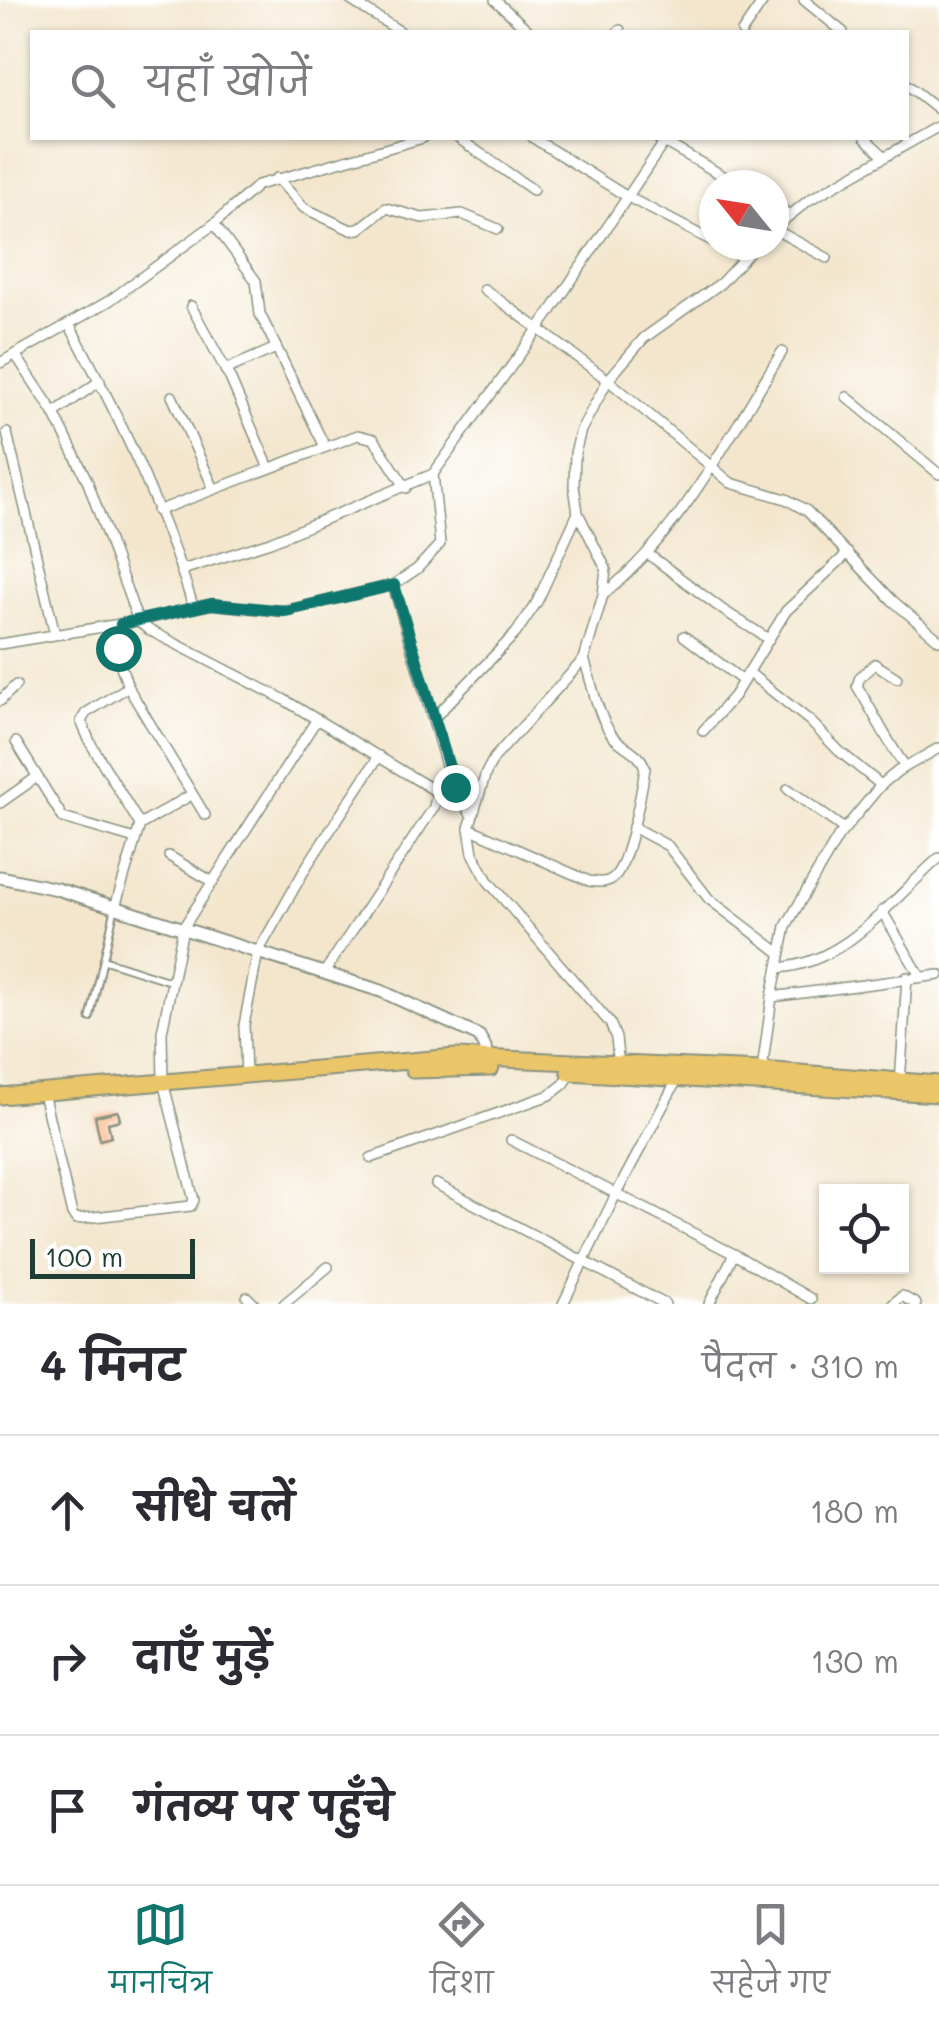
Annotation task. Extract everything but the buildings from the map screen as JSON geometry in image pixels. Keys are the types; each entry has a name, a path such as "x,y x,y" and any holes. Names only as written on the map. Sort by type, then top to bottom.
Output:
{"highway":[{"path":"164,1087 246,1074 456,1056 572,1072 619,1069"},
{"path":"0,1106 164,1087 487,1063 900,1086 939,1084"},
{"path":"900,1086 939,1094"},
{"path":"0,1096 45,1098"}],"street":[{"path":"350,0 398,30"},
{"path":"496,0 528,30"},
{"path":"743,30 764,0"},
{"path":"804,0 842,30"},
{"path":"909,86 939,110"},
{"path":"789,214 939,126"},
{"path":"0,363 70,326 214,224 258,185 417,140"},
{"path":"461,140 533,190"},
{"path":"536,140 626,196 699,235"},
{"path":"182,570 270,542 433,474 537,330 661,140"},
{"path":"664,140 713,170"},
{"path":"867,140 884,155"},
{"path":"277,178 304,208 352,230 386,208 422,218 469,215 498,228"},
{"path":"214,224 256,281 260,314 324,447"},
{"path":"789,236 828,258"},
{"path":"619,1069 610,1022 488,880 473,853 470,815 494,758 584,658 606,580 604,562 578,513 574,486 575,452 589,411 608,380 644,338 721,283 742,260"},
{"path":"484,289 608,380 731,482 808,510 893,601 939,640"},
{"path":"191,306 269,468"},
{"path":"70,326 100,381 182,570 192,606"},
{"path":"225,370 276,348"},
{"path":"602,595 633,570 665,534 782,352"},
{"path":"15,354 54,413 106,526 138,622 317,719 434,790 436,802 324,972"},
{"path":"54,413 100,381"},
{"path":"172,396 214,489"},
{"path":"848,397 939,474"},
{"path":"7,433 55,634"},
{"path":"156,512 358,434 369,435 406,488"},
{"path":"0,644 138,622 192,606 212,604 285,611 394,585 417,569 440,544 433,474"},
{"path":"434,718 516,634 538,602 578,513"},
{"path":"648,554 768,638"},
{"path":"703,731 746,677 786,611 848,554"},
{"path":"394,585 448,772 470,815"},
{"path":"121,624 118,657 128,687 205,814"},
{"path":"684,636 810,720 839,751 882,785"},
{"path":"469,828 574,876 602,882 618,872 633,828 644,763 608,730 584,658"},
{"path":"898,678 875,664 860,677 858,686 872,706 885,738 905,766"},
{"path":"0,701 16,685"},
{"path":"128,687 81,720 91,744 140,825"},
{"path":"45,1098 76,1219 189,1208 194,1200 164,1087 162,1032 183,928 317,719"},
{"path":"16,742 56,810 66,820 135,838"},
{"path":"762,1076 786,926 844,829 882,785 905,766 939,748"},
{"path":"246,1074 244,1025 258,952 308,864 379,756"},
{"path":"0,802 37,777"},
{"path":"788,789 844,829"},
{"path":"116,907 140,825 191,794"},
{"path":"633,828 668,846 709,898 780,953"},
{"path":"168,856 213,882"},
{"path":"778,968 797,966 842,947 939,858"},
{"path":"0,877 116,907 381,991 474,1032 483,1040 487,1063"},
{"path":"882,912 920,976"},
{"path":"772,996 939,975"},
{"path":"900,1086 908,977"},
{"path":"372,1158 550,1095 572,1072"},
{"path":"563,1304 681,1072"},
{"path":"511,1140 734,1254 811,1298"},
{"path":"436,1184 664,1304"},
{"path":"709,1304 734,1254"},
{"path":"284,1304 328,1267"},
{"path":"893,1304 902,1296 916,1304"}],"lane":[{"path":"90,1018 116,907"},
{"path":"104,960 172,982"}],"route":[{"path":"118,648 121,624 192,606 212,604 285,611 394,585 455,787"}]}
